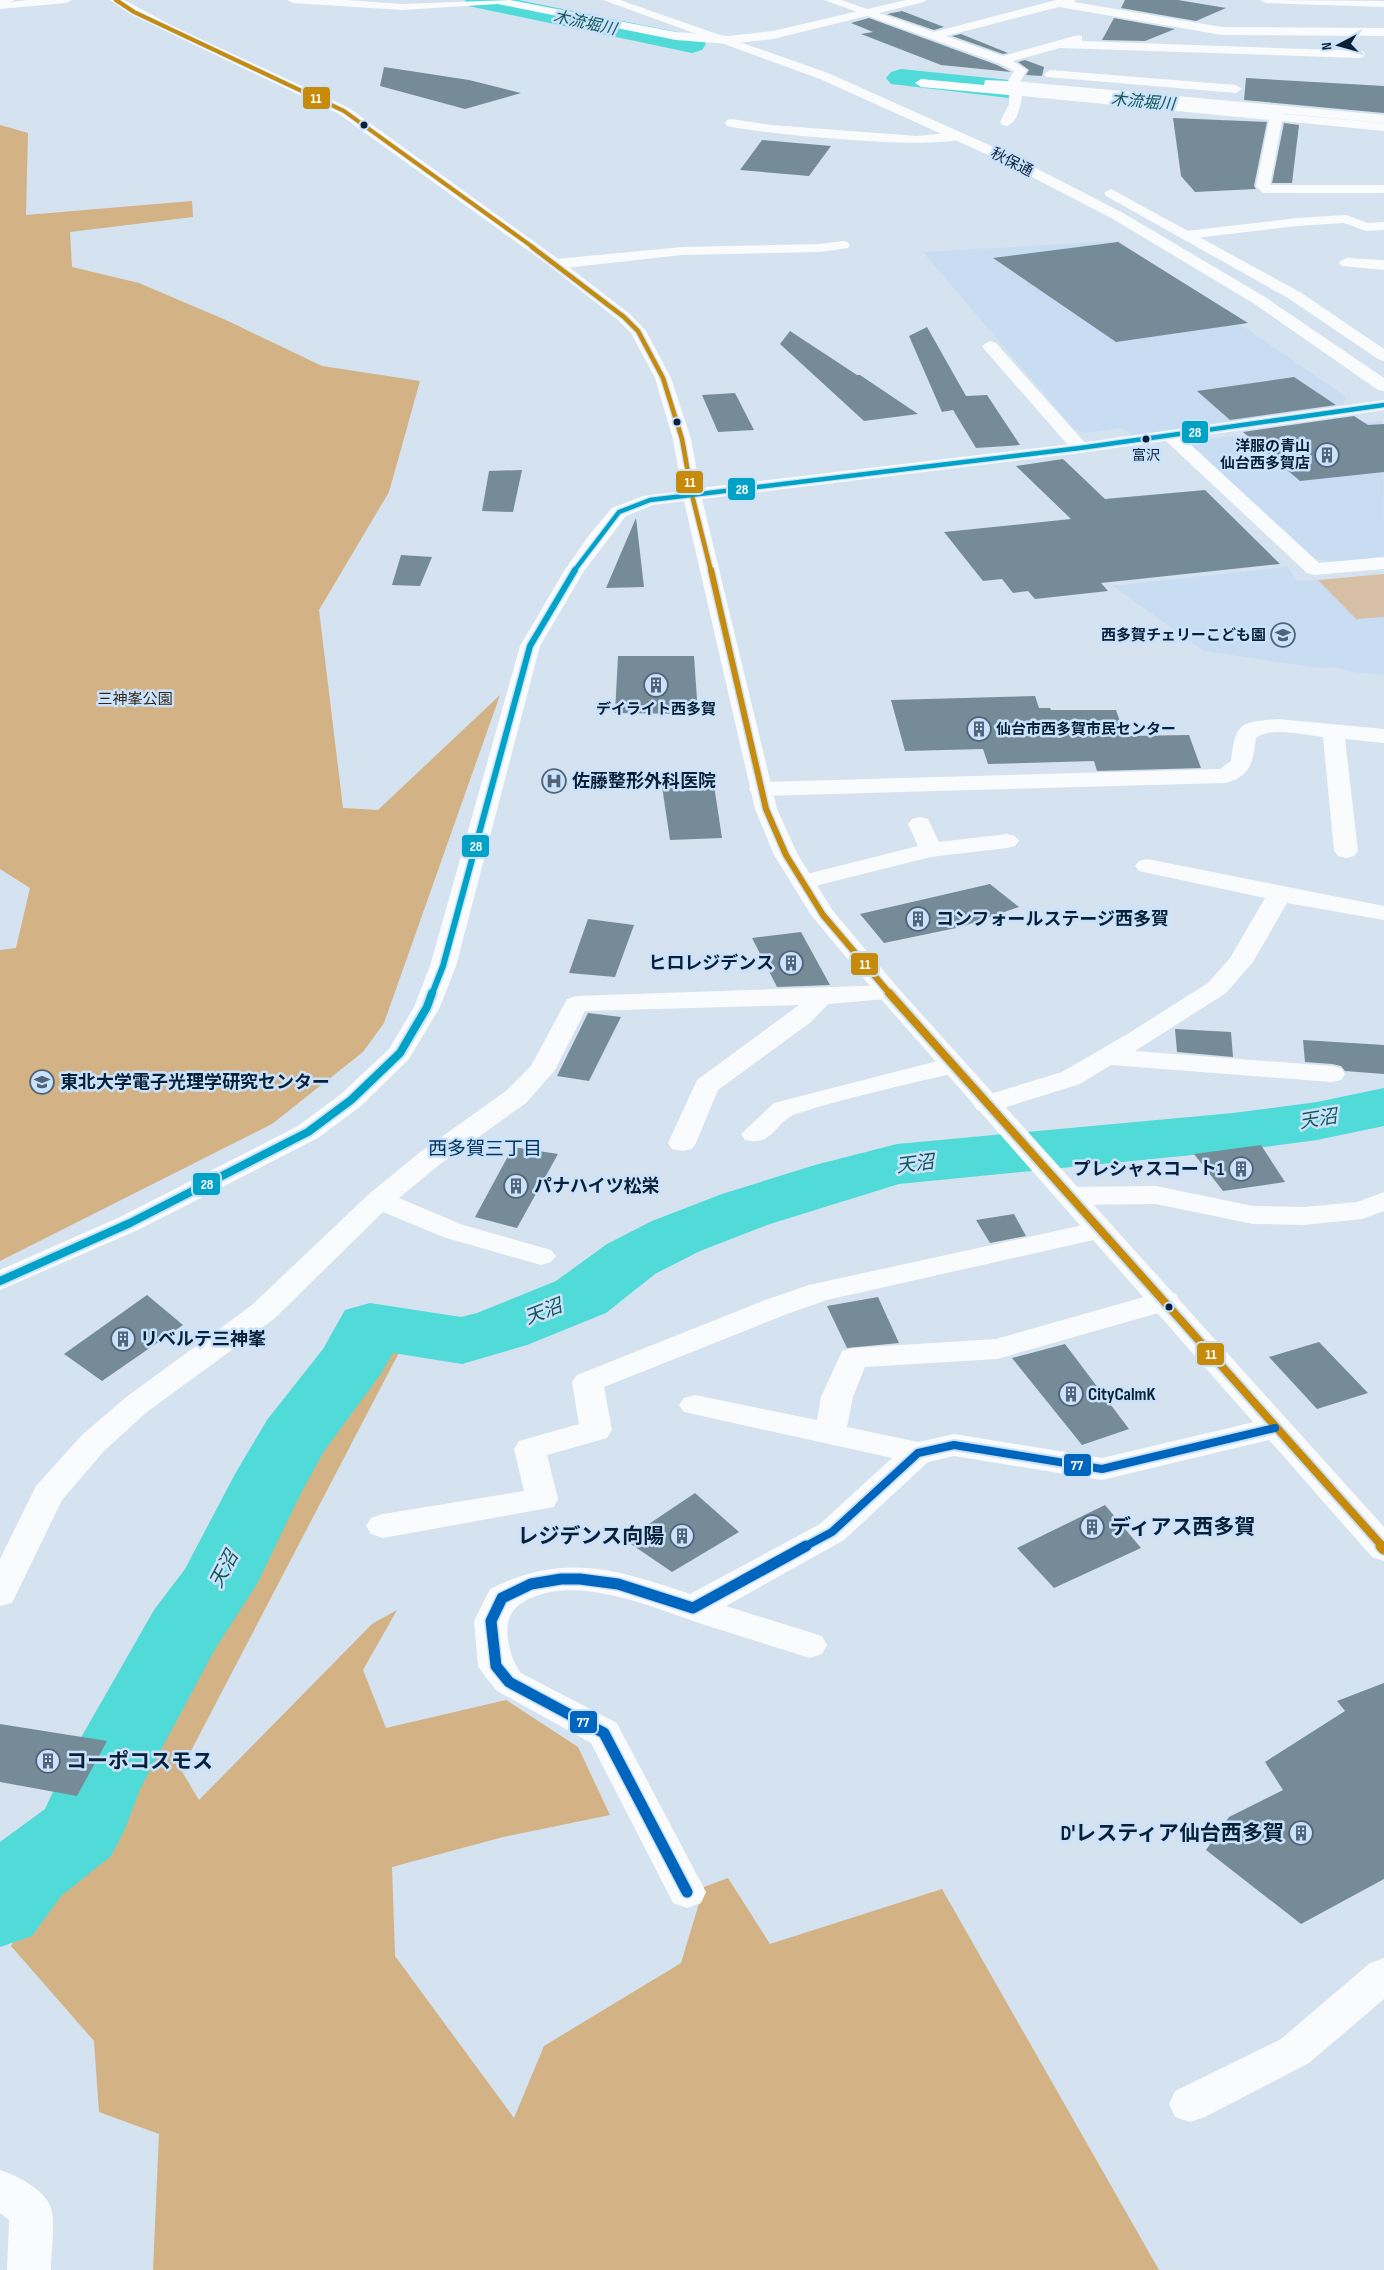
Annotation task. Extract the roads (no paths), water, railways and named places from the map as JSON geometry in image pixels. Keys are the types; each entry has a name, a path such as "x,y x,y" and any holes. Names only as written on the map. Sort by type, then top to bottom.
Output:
{"main road":[{"path":"0,5 9,0"},
{"path":"0,5 66,0"},
{"path":"116,0 134,12 169,30 344,112 556,264 624,317 643,338 663,378 682,438 692,496 719,604 760,789 786,855 823,915 889,993 1384,1549"},
{"path":"294,0 402,6 494,1 669,38 728,40 754,38 920,0"},
{"name":"秋保通","path":"610,0 728,40 824,76 1002,156 1118,216 1259,300 1384,386"},
{"path":"643,0 754,38 892,91"},
{"path":"830,0 869,12 1002,60 1021,70 1019,89 1007,122"},
{"path":"1266,0 1384,4"},
{"path":"934,36 1064,2 1148,19 1222,31 1384,32"},
{"path":"1122,27 1148,19"},
{"path":"1002,60 1104,32"},
{"path":"1358,32 1362,70"},
{"path":"1060,44 1359,54"},
{"path":"1232,106 1238,70 1237,50"},
{"path":"1136,69 1158,70 1155,82"},
{"path":"1050,74 1236,89"},
{"path":"909,75 1102,101 1384,119"},
{"path":"921,82 1232,106 1384,127"},
{"path":"1094,117 1102,101"},
{"path":"1277,113 1264,172 1263,186 1268,190 1384,189"},
{"path":"732,123 764,126 764,128 917,140 959,136"},
{"path":"1098,186 1149,212 1294,295 1384,356"},
{"path":"1187,235 1297,222 1346,219 1366,227 1384,226"},
{"path":"556,264 682,251 820,248 843,245"},
{"path":"1347,263 1384,265"},
{"path":"990,346 1080,448"},
{"path":"0,1281 130,1222 308,1132 351,1100 400,1053 427,1007 443,966 530,646 574,571 597,538 619,512 650,500 1080,448 1384,405"},
{"path":"1172,436 1314,569 1384,563"},
{"path":"760,789 1226,776 1242,763 1245,735 1255,728 1278,726 1384,736"},
{"path":"1333,731 1346,851"},
{"path":"920,824 931,850"},
{"path":"803,882 931,850 1007,841"},
{"path":"1147,866 1280,894 1384,913"},
{"path":"987,1104 1071,1078 1104,1057 1138,1039 1217,988 1240,962 1280,894"},
{"path":"0,1594 48,1494 93,1443 136,1405 263,1312 379,1200 429,1159 488,1119 516,1097 542,1070 576,1004 821,997 889,993"},
{"path":"682,1143 706,1086 802,1017 821,997"},
{"path":"1104,1057 1332,1074"},
{"path":"755,1134 784,1109 953,1064"},
{"path":"1071,1196 1156,1194 1253,1215 1304,1216 1377,1211"},
{"path":"379,1200 453,1231 542,1256"},
{"path":"383,1526 542,1499 530,1449 596,1430 588,1382 776,1307 820,1292 1101,1230"},
{"path":"830,1434 837,1397 853,1358 997,1349 1165,1301"},
{"path":"695,1405 918,1453 954,1445 1102,1469 1275,1428"},
{"path":"693,1608 832,1532 918,1453"},
{"path":"687,1892 604,1733 509,1682 496,1666 492,1644 491,1620 502,1598 540,1582 582,1578 618,1583 810,1646"},
{"path":"1190,2104 1295,2051 1384,1975"},
{"path":"0,2189 31,2211 29,2270"}],"waterway":[{"name":"木流堀川","path":"478,0 692,44"},
{"name":"木流堀川","path":"901,78 1009,89"},
{"name":"天沼","path":"0,1910 29,1870 80,1831 98,1786 183,1631 217,1584 262,1493 294,1438 354,1358 370,1326 462,1341 502,1329 581,1297 631,1259 676,1236 746,1209 839,1179 897,1164 1233,1132 1317,1121 1384,1107"}],"place":[{"name":"富沢","path":"1146,439"},
{"name":"洋服の青山 仙台西多賀店","path":"1327,455"},
{"name":"西多賀チェリーこども園","path":"1283,635"},
{"name":"デイライト西多賀","path":"656,685"},
{"name":"仙台市西多賀市民センター","path":"979,729"},
{"name":"佐藤整形外科医院","path":"554,781"},
{"name":"コンフォールステージ西多賀","path":"918,919"},
{"name":"ヒロレジデンス","path":"791,963"},
{"name":"東北大学電子光理学研究センター","path":"42,1082"},
{"name":"プレシャスコート1","path":"1241,1169"},
{"name":"パナハイツ松栄","path":"516,1186"},
{"name":"リベルテ三神峯","path":"123,1339"},
{"name":"CityCalmK","path":"1071,1394"},
{"name":"ディアス西多賀","path":"1092,1527"},
{"name":"レジデンス向陽","path":"682,1536"},
{"name":"コーポコスモス","path":"48,1761"},
{"name":"D'レスティア仙台西多賀","path":"1301,1833"}],"district":[{"name":"西多賀三丁目","path":"485,1148"}],"park label":[{"name":"三神峯公園","path":"135,699"}]}
